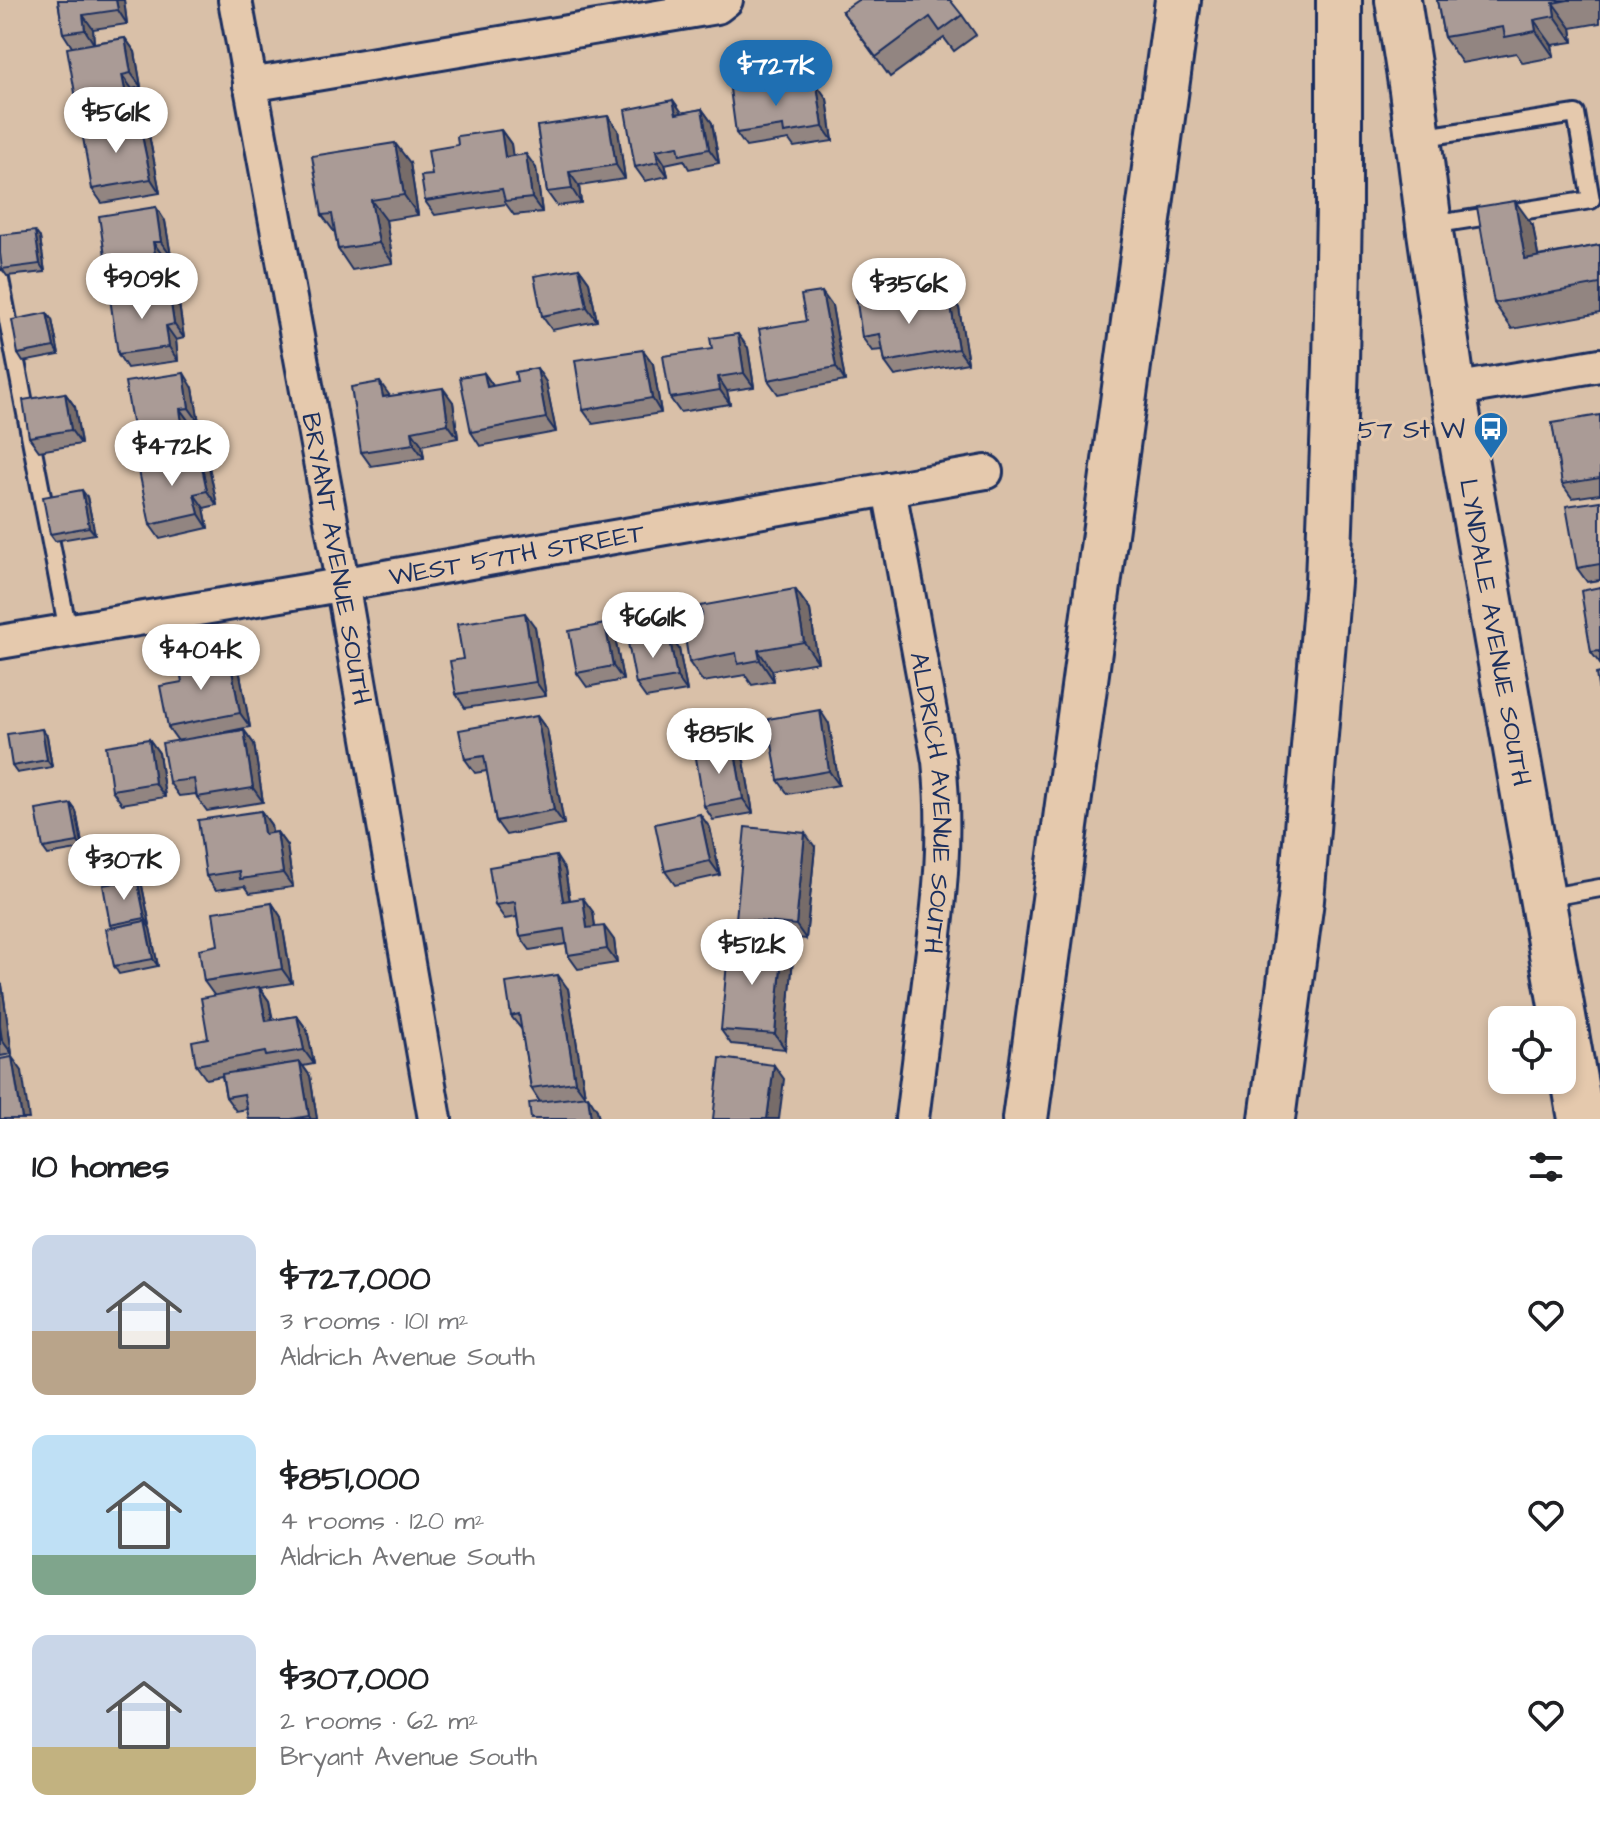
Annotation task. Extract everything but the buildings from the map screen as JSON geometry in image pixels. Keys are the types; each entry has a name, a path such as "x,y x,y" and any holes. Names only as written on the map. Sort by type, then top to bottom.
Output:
{"main road":[{"path":"1025,1119 1178,0"},
{"path":"1272,1119 1301,900 1328,582 1339,208 1339,0"},
{"name":"LYNDALE AVENUE SOUTH","path":"1398,0 1453,390 1542,898 1578,1061 1581,1119"}],"street":[{"name":"BRYANT AVENUE SOUTH","path":"235,0 435,1119"},
{"path":"250,85 717,7 726,0"},
{"path":"1453,390 1600,365"},
{"name":"WEST 57TH STREET","path":"0,642 986,472"},
{"name":"ALDRICH AVENUE SOUTH","path":"889,489 944,802 940,897 912,1119"}],"lane":[{"path":"1418,138 1576,114 1591,200 1429,225"},
{"path":"0,279 68,631"},
{"path":"1542,898 1600,888"}],"place":[{"name":"57 St W","path":"1491,460"}]}
